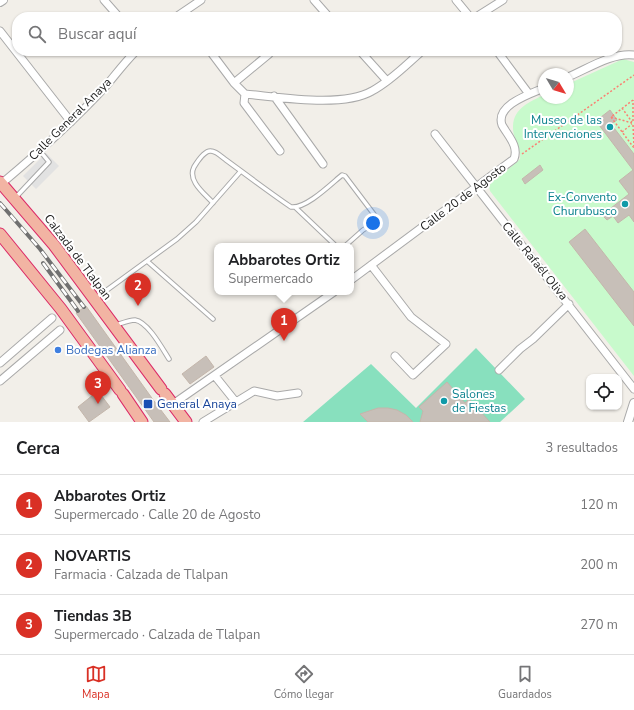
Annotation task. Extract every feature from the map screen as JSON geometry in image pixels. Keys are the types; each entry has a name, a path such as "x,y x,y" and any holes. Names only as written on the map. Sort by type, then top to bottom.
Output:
{"highway":[{"name":"Calzada de Tlalpan","path":"1,183 54,245 186,422"},
{"path":"0,234 61,309 142,422"}],"street":[{"path":"104,0 115,12"},
{"path":"186,12 201,0"},
{"path":"314,0 325,12"},
{"path":"456,0 464,12"},
{"path":"484,12 504,0"},
{"path":"0,31 12,46"},
{"path":"622,55 628,54 634,56"},
{"path":"20,56 71,122"},
{"name":"Calle General Anaya","path":"1,183 40,151 71,122 106,86 132,56"},
{"path":"214,56 234,83 245,94 320,100 343,100 359,97 373,91 416,56"},
{"path":"234,83 267,56"},
{"path":"364,56 387,81"},
{"path":"501,56 529,94"},
{"path":"574,74 616,56"},
{"name":"Calle 20 de Agosto","path":"354,276 371,265 514,159 516,152 515,146 502,125 501,117 507,107 538,90"},
{"path":"245,94 244,103 280,152"},
{"path":"274,96 323,164"},
{"name":"Calle Rafaél Oliva","path":"435,134 634,389"},
{"path":"371,265 411,317 446,344 413,375 395,356"},
{"path":"173,404 330,295"},
{"path":"499,370 568,304"},
{"path":"0,363 52,318"},
{"path":"0,381 58,332 46,324"},
{"path":"215,376 235,401"},
{"path":"203,422 235,401 254,391 277,396 298,392"},
{"path":"628,422 634,403"}],"lane":[{"path":"213,203 194,181 192,174 194,167 206,152 210,150 215,152 240,172 291,207 296,208 333,243"},
{"path":"15,199 49,162 40,151"},
{"path":"94,300 177,239 196,222 240,172"},
{"path":"296,208 303,205 330,186 342,175 345,176 376,217 373,224 363,230 348,243"},
{"path":"147,261 213,318"},
{"path":"113,326 134,320 141,322 147,327 169,359"}],"path":[{"path":"514,159 634,75"},
{"path":"611,117 634,100"},
{"path":"634,100 632,123 634,147"},
{"path":"622,108 632,123"},
{"path":"611,117 632,123"},
{"path":"611,117 634,147"},
{"path":"622,132 632,123"}],"green space":[{"path":"623,59 634,62 634,376 490,191 489,186 520,159 513,126 519,110 538,98 538,104 574,104 574,81"},
{"path":"476,348 525,399 500,422 303,422 371,364 416,408"}],"shaded area":[{"path":"46,153 59,166 36,189 23,176"}],"building":[{"path":"610,110 617,120 611,124 634,154 634,222 629,215 618,223 613,216 607,220 602,215 629,194 619,181 633,170 596,121"},
{"path":"540,165 543,170 525,184 522,179"},
{"path":"585,229 634,292 634,326 569,242"},
{"path":"86,306 170,422 154,422 76,313"},
{"path":"206,356 214,367 190,384 182,374"},
{"name":"Salones de Fiestas","path":"447,382 465,403 469,399 490,422 420,422 423,411 419,407"},
{"path":"98,391 110,407 89,422 78,407"},
{"path":"378,408 397,410 406,415 413,422 368,422 360,414"}],"railway":[{"path":"0,203 40,249 84,307"},
{"path":"43,263 78,311"}],"place":[{"name":"Museo de las Intervenciones","path":"610,127"},
{"name":"Ex-Convento Churubusco","path":"625,204"},
{"name":"NOVARTIS","path":"138,306"},
{"name":"Abbarotes Ortiz","path":"284,341"},
{"name":"Bodegas Alianza","path":"58,350"},
{"name":"Salones de Fiestas","path":"444,401"},
{"name":"Tiendas 3B","path":"98,404"},
{"name":"General Anaya","path":"148,404"}]}
